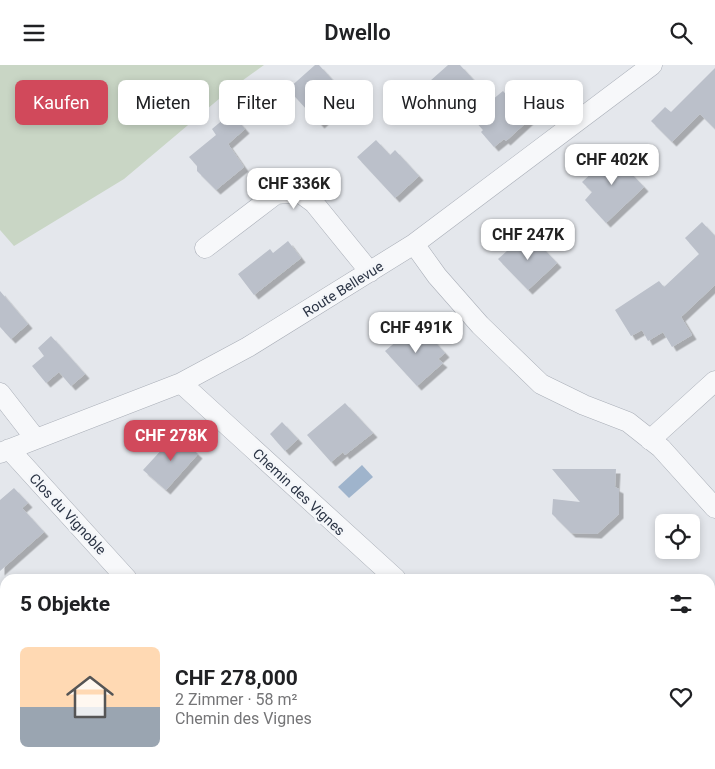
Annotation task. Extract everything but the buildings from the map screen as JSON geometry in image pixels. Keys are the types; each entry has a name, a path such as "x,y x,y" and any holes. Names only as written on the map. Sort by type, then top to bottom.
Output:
{"street":[{"name":"Route Bellevue","path":"4,451 181,383 248,347 414,244 652,65"},
{"path":"205,248 276,194 299,192 314,203 370,272"},
{"path":"414,244 437,276 480,325 541,384 584,405 628,422 661,448 715,508"},
{"path":"650,440 715,381"},
{"name":"Chemin des Vignes","path":"181,383 391,574"},
{"path":"0,393 35,438"},
{"name":"Clos du Vignoble","path":"4,451 122,574"}],"green space":[{"path":"0,65 264,65 243,80 219,80 219,99 209,107 209,80 118,80 118,125 188,125 124,179 14,246 0,230"}],"water":[{"path":"362,465 373,477 349,498 338,487"}]}
